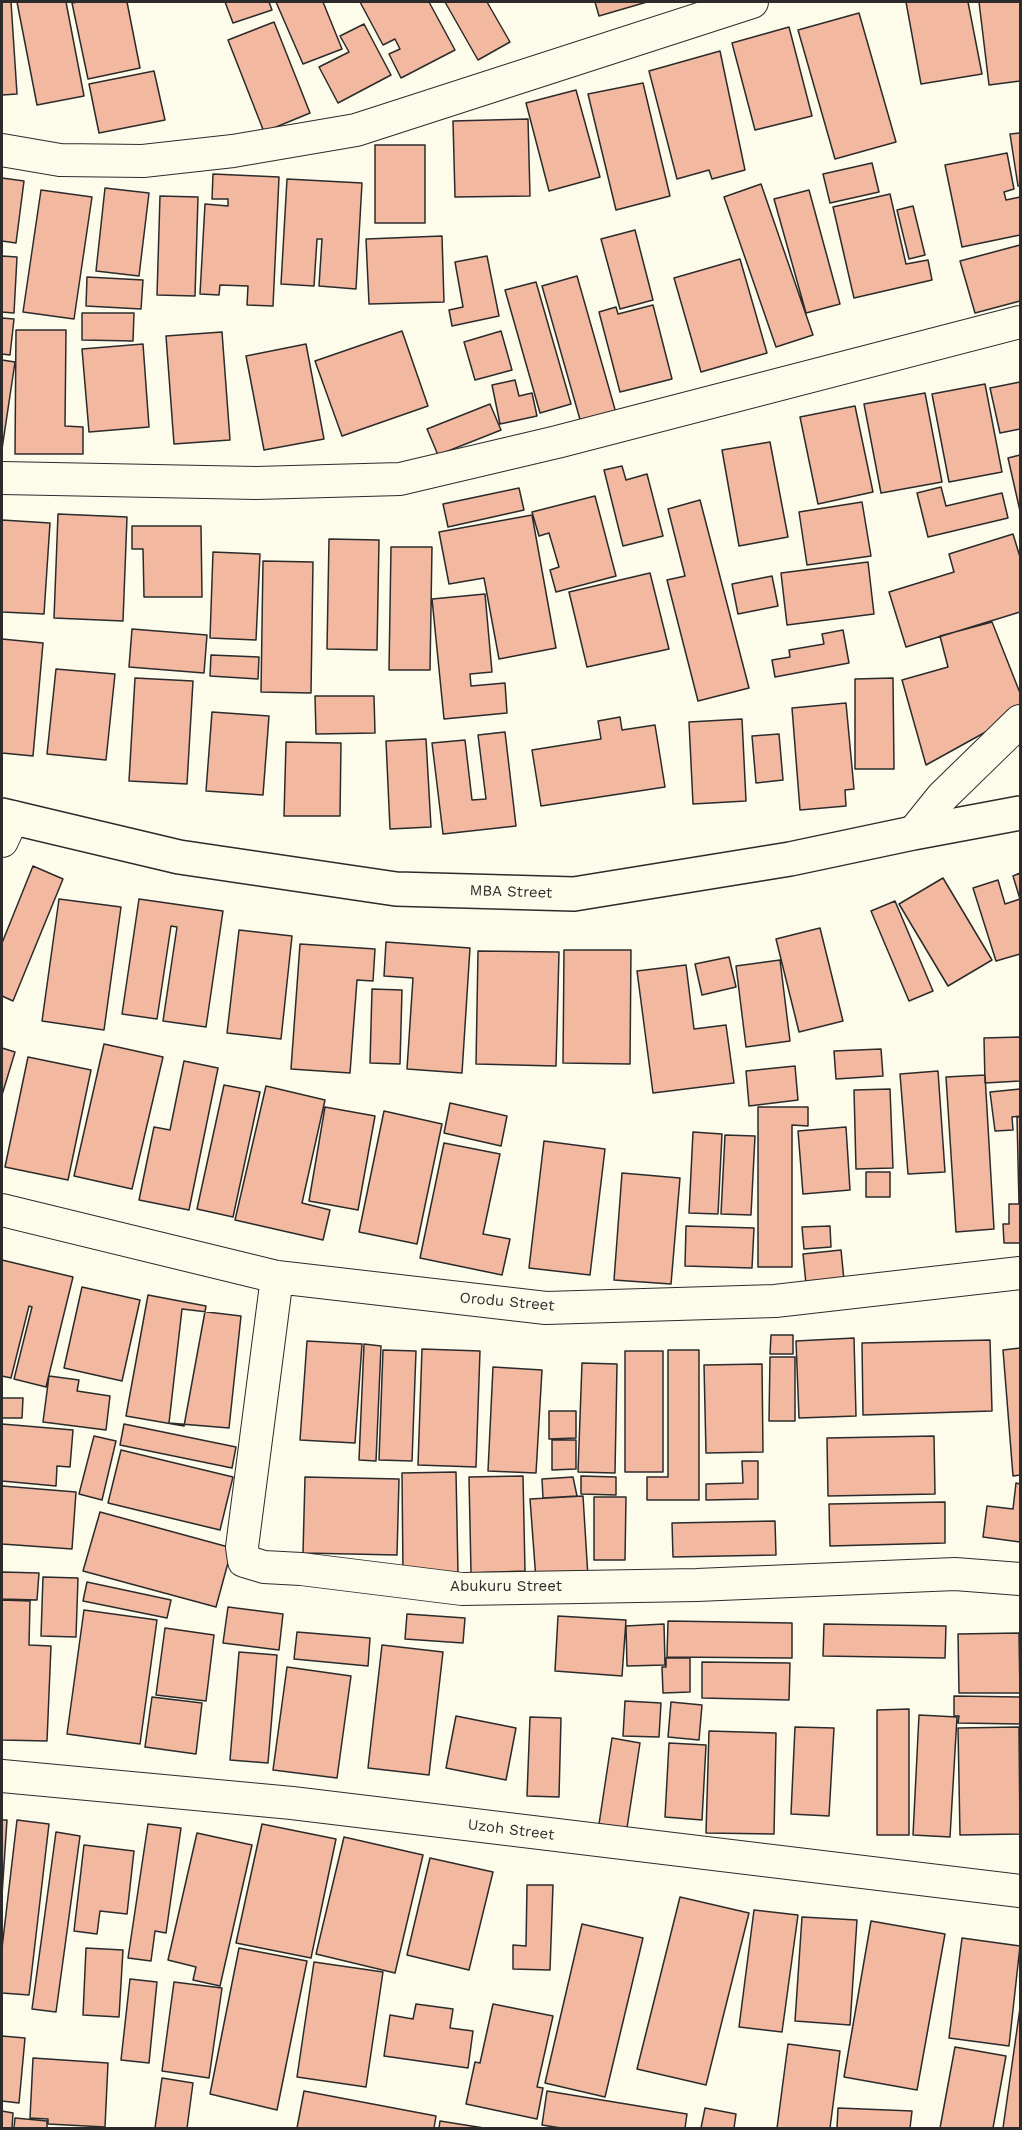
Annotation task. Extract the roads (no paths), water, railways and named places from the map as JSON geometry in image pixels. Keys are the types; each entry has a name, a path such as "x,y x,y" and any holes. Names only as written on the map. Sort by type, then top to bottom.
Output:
{"street":[{"path":"2,150 60,160 143,161 233,151 356,130 752,2"},
{"path":"2,478 256,483 400,479 558,441 1020,322"},
{"path":"913,833 942,797 1020,721"},
{"name":"MBA Street","path":"5,824 179,857 396,889 574,894 790,859 1020,813"},
{"name":"Orodu Street","path":"2,1210 277,1277 546,1308 775,1301 1020,1273"},
{"name":"Abukuru Street","path":"277,1277 242,1547 244,1561 264,1567 301,1569 462,1589 697,1585 955,1574 1020,1579"},
{"name":"Uzoh Street","path":"2,1776 292,1803 1020,1891"}]}
